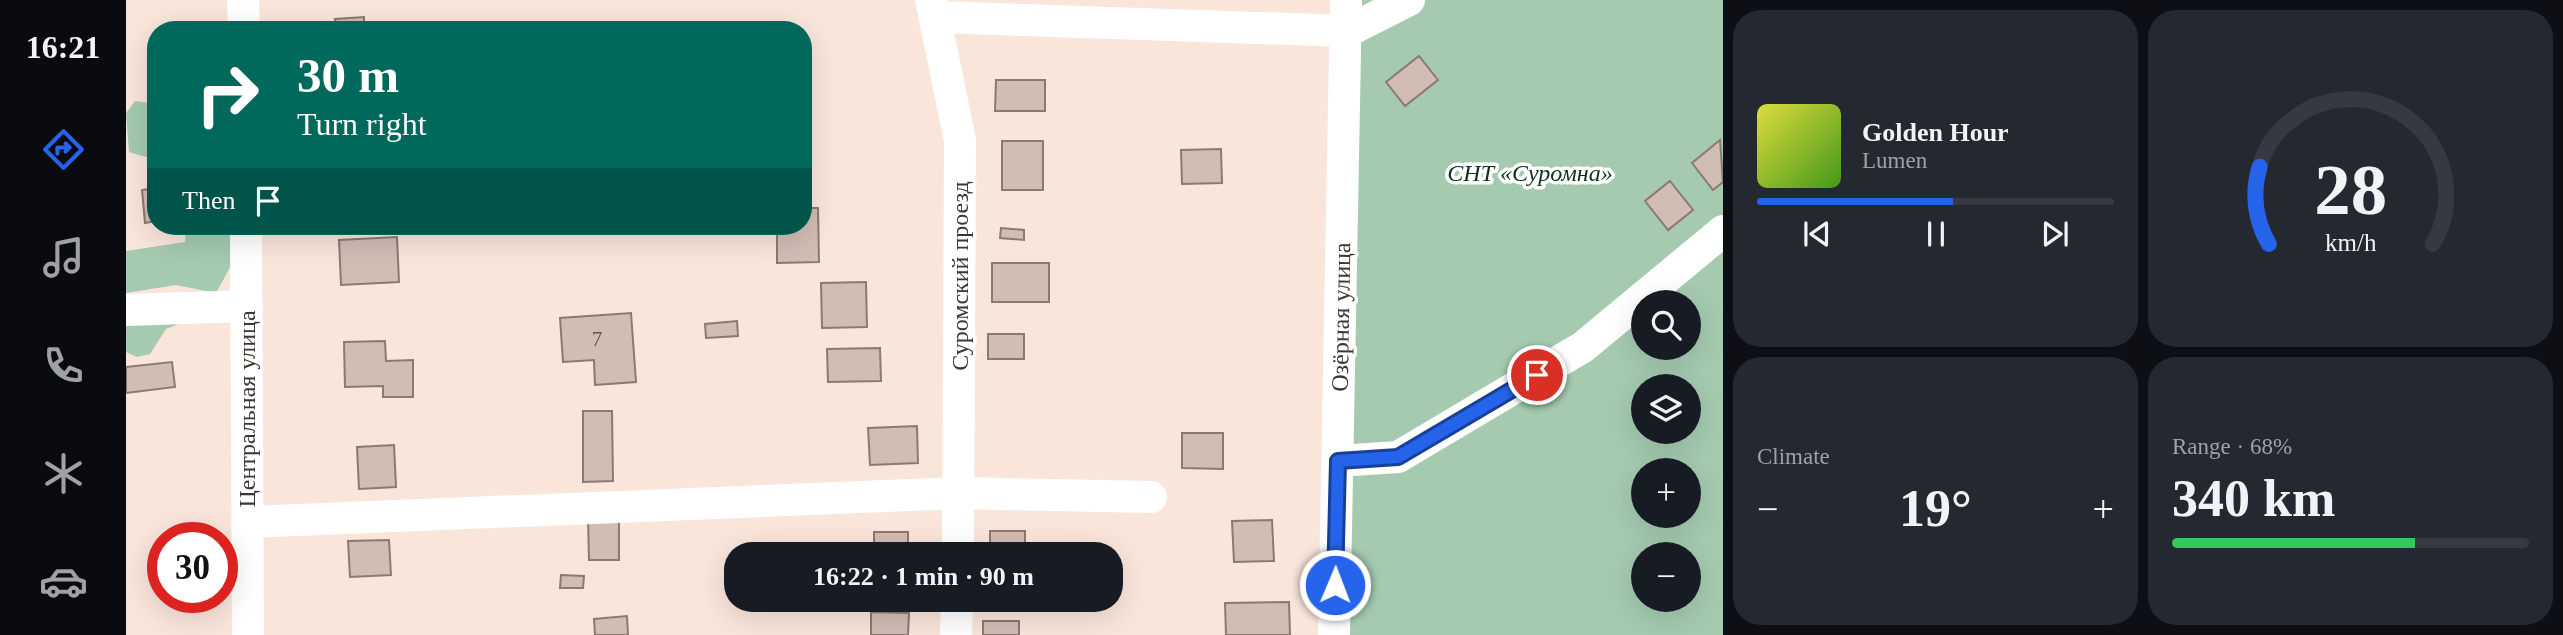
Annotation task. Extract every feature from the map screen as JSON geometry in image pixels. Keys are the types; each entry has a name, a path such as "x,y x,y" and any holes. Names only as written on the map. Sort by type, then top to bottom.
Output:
{"street":[{"path":"243,0 244,21"},
{"path":"933,9 1347,15 1409,0"},
{"name":"Суромский проезд","path":"933,9 960,139 958,542"},
{"name":"Озёрная улица","path":"1334,635 1347,15"},
{"path":"1338,461 1398,457 1583,347 1723,232"},
{"name":"Центральная улица","path":"246,235 248,635"},
{"path":"126,310 247,306"},
{"path":"248,522 960,493 1151,498"},
{"path":"956,635 957,612"}],"green space":[{"name":"СНТ «Суромна»","path":"1360,0 1723,0 1723,635 1347,635"},
{"path":"135,101 147,103 147,157 129,152 126,113"},
{"path":"185,235 232,235 233,262 216,293 176,285 126,293 126,251 185,242"},
{"path":"126,316 192,319 166,329 150,354 137,357 126,352"}],"building":[{"path":"364,17 364,21 335,21"},
{"path":"1419,56 1438,80 1405,106 1386,82"},
{"path":"996,80 1045,80 1045,111 995,111"},
{"path":"1720,140 1723,182 1713,190 1692,163"},
{"path":"1002,141 1043,141 1043,190 1002,190"},
{"path":"1221,149 1222,183 1182,184 1181,150"},
{"path":"1670,181 1693,210 1668,230 1645,201"},
{"path":"147,189 145,223 142,190"},
{"path":"812,208 818,208 819,262 777,263 777,235 812,235"},
{"path":"1001,228 1024,230 1024,240 1000,238"},
{"path":"397,237 399,282 341,285 339,240"},
{"path":"992,263 1049,263 1049,302 992,302"},
{"path":"866,282 867,327 822,328 821,283"},
{"path":"631,313 636,382 595,385 594,360 563,362 560,318"},
{"path":"737,321 738,336 706,338 705,324"},
{"path":"988,334 1024,334 1024,359 988,359"},
{"path":"385,341 386,361 413,360 413,397 383,397 383,386 345,387 344,342"},
{"path":"880,348 881,381 828,382 827,349"},
{"path":"172,362 175,387 126,393 126,367"},
{"path":"583,411 612,411 613,481 583,482"},
{"path":"917,426 918,463 870,465 868,428"},
{"path":"1182,433 1223,433 1223,469 1182,468"},
{"path":"394,445 396,487 359,489 357,447"},
{"path":"588,518 619,518 619,560 589,560"},
{"path":"1272,520 1274,561 1234,562 1232,521"},
{"path":"990,531 1025,531 1025,542 990,542"},
{"path":"874,532 908,532 908,542 874,542"},
{"path":"389,540 391,575 350,577 348,541"},
{"path":"561,575 584,576 583,588 560,588"},
{"path":"1289,602 1290,635 1226,635 1225,603"},
{"path":"871,612 909,613 908,635 871,635"},
{"path":"627,616 628,635 595,635 594,619"},
{"path":"983,621 1019,621 1019,635 983,635"}],"route":[{"path":"1335,585 1338,461 1398,457 1537,375"}]}
